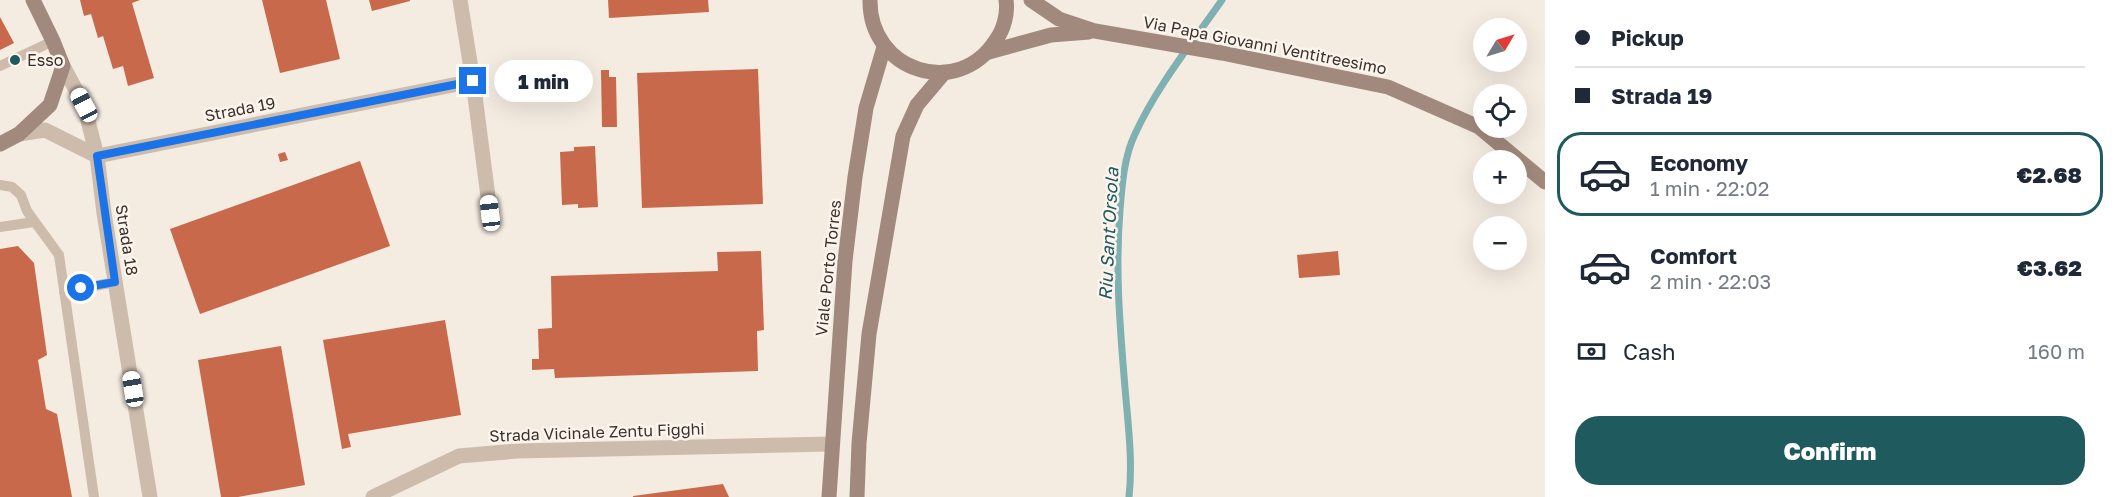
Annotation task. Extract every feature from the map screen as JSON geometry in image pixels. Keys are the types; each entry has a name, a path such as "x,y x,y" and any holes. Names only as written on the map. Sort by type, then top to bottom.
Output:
{"main road":[{"name":"Strada 18","path":"33,0 63,66"},
{"path":"870,0 873,26 884,47 901,62 922,71 944,73 968,67 989,52 1002,31 1006,0"},
{"name":"Via Papa Giovanni Ventitreesimo","path":"1031,0 1059,19 1095,32 1222,53 1388,87 1479,127 1545,182"},
{"name":"Via Papa Giovanni Ventitreesimo","path":"989,52 1051,35 1095,32"},
{"name":"Viale Porto Torres","path":"829,497 845,261 855,177 866,108 884,47"},
{"path":"0,144 19,134 50,105 63,66"},
{"path":"857,497 859,443 869,334 903,136 918,105 944,73"}],"street":[{"path":"460,0 490,213"},
{"name":"Strada 18","path":"63,66 84,105 97,156 150,497"},
{"name":"Strada 19","path":"97,156 473,81"},
{"path":"19,134 45,130 97,156"},
{"name":"Strada Vicinale Zentu Figghi","path":"373,497 459,456 518,451 831,444"}],"lane":[{"path":"0,66 53,41"},
{"path":"0,185 12,187 21,195 27,211 59,255 94,497"},
{"path":"0,227 34,222"},
{"path":"64,292 115,282"}],"building":[{"path":"80,0 140,0 132,3 154,78 128,86 123,66 113,69 103,36 98,38 91,14 84,16"},
{"path":"262,0 326,0 340,59 280,73"},
{"path":"369,0 410,0 410,1 372,11"},
{"path":"608,0 708,0 709,12 609,18"},
{"path":"0,17 14,43 0,50"},
{"path":"758,69 763,204 642,208 637,73"},
{"path":"601,70 609,70 609,77 616,77 617,127 602,127"},
{"path":"595,146 598,207 578,208 578,204 562,205 560,152 574,151 574,147"},
{"path":"285,152 288,160 280,162 278,154"},
{"path":"360,161 390,246 200,314 170,229"},
{"path":"18,246 34,263 47,355 38,360 46,409 57,414 72,497 0,497 0,249"},
{"path":"761,251 764,330 757,331 758,371 555,378 554,369 532,370 532,359 539,359 538,329 552,328 551,276 718,271 717,252"},
{"path":"1338,251 1340,275 1299,278 1297,255"},
{"path":"445,320 461,415 348,434 351,447 342,449 323,340"},
{"path":"281,346 305,485 238,497 221,497 198,360"},
{"path":"723,484 729,497 633,497 633,496"}],"waterway":[{"name":"Riu Sant'Orsola","path":"1129,497 1130,442 1118,277 1124,171 1131,143 1144,116 1176,65 1222,0"}],"place":[{"name":"Esso","path":"15,60"}],"route":[{"path":"81,288 115,282 97,156 473,81"}]}
